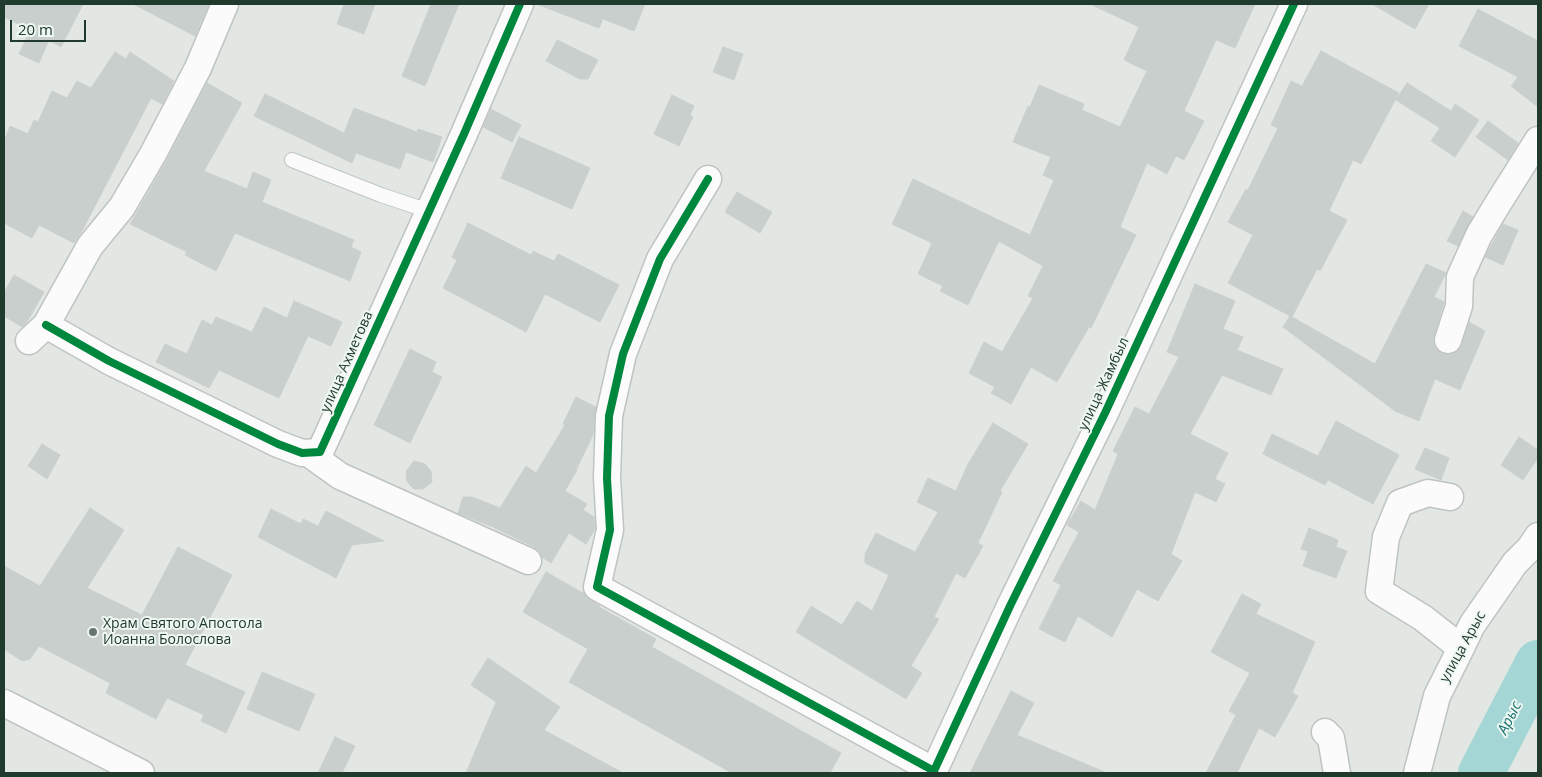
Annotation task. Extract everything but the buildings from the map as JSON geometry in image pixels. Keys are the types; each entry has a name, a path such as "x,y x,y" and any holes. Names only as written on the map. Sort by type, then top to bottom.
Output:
{"street":[{"path":"225,4 198,68 153,154 122,207 90,246 37,333 109,361 278,444 302,453 308,453 340,476 528,561"},
{"name":"улица Ахметова","path":"308,453 320,452 520,4"},
{"name":"улица Жамбыл","path":"933,772 1010,606 1106,412 1294,4"},
{"path":"1448,340 1459,306 1460,277 1479,236 1497,204 1538,140"},
{"path":"708,179 660,259 623,354 608,416 610,530 597,587 933,772"},
{"path":"1450,497 1428,493 1400,503 1386,537 1379,590 1423,618 1461,648"},
{"name":"улица Арыс","path":"1417,773 1437,696 1472,625 1514,564 1530,548 1538,536"},
{"path":"4,703 141,773"},
{"path":"1325,732 1331,738 1337,773"}],"lane":[{"path":"292,160 381,195 429,211"}],"waterway":[{"name":"Арыс","path":"1481,773 1538,663"}],"cycle path":[{"path":"46,325 109,361 278,444 302,453 320,452 464,134 520,4"},
{"path":"933,773 1010,606 1105,413 1294,4"},
{"path":"708,179 660,259 623,354 609,416 607,478 610,530 597,587 934,771"}],"place":[{"name":"Храм Святого Апостола Иоанна Болослова","path":"93,632"}]}
